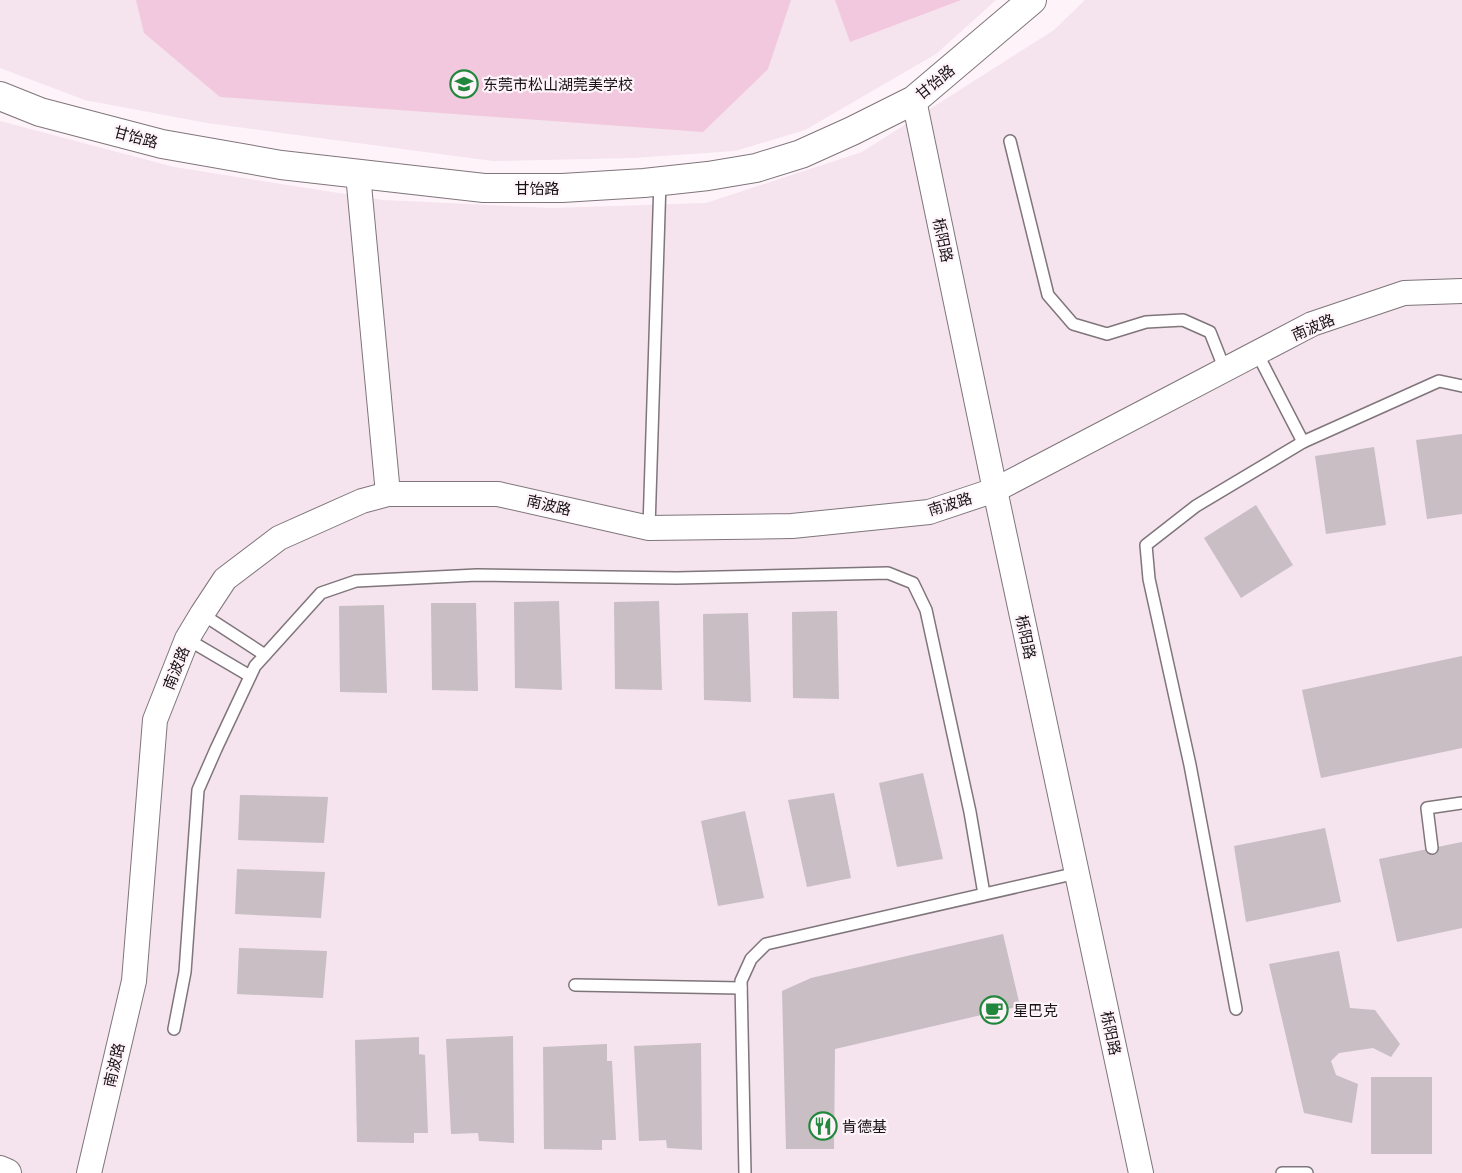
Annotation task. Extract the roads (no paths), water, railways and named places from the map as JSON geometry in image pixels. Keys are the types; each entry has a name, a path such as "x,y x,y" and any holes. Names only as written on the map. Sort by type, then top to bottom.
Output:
{"street":[{"name":"甘饴路","path":"0,96 40,112 162,144 281,165 484,188 562,188 660,182 756,168 801,154 852,131 914,100 1032,0"},
{"name":"栎阳路","path":"914,100 1141,1173"},
{"path":"358,174 388,494"},
{"name":"南波路","path":"89,1173 134,981 154,720 188,639 225,579 279,538 362,501 388,494 498,494 649,528 792,526 929,512 995,490 1312,324 1404,293 1462,291"},
{"path":"0,1170 7,1173"}],"lane":[{"path":"1010,141 1048,295 1073,324 1107,334 1146,322 1183,320 1210,332 1225,370"},
{"path":"649,528 660,182"},
{"path":"1257,353 1303,442"},
{"path":"1236,1009 1190,766 1148,580 1146,545 1196,506 1303,442 1439,381 1462,386"},
{"path":"174,1029 184,972 198,790 255,666 321,593 356,581 476,574 678,578 888,573 914,583 926,610 970,812 984,894"},
{"path":"202,614 265,655"},
{"path":"188,639 250,676"},
{"path":"1432,848 1426,808 1462,803"},
{"path":"745,1173 741,981 751,959 766,944 1077,873"},
{"path":"575,985 741,988"},
{"path":"1282,1173 1307,1173"}],"place":[{"name":"东莞市松山湖莞美学校","path":"464,84"},
{"name":"星巴克","path":"994,1010"},
{"name":"肯德基","path":"823,1126"}]}
